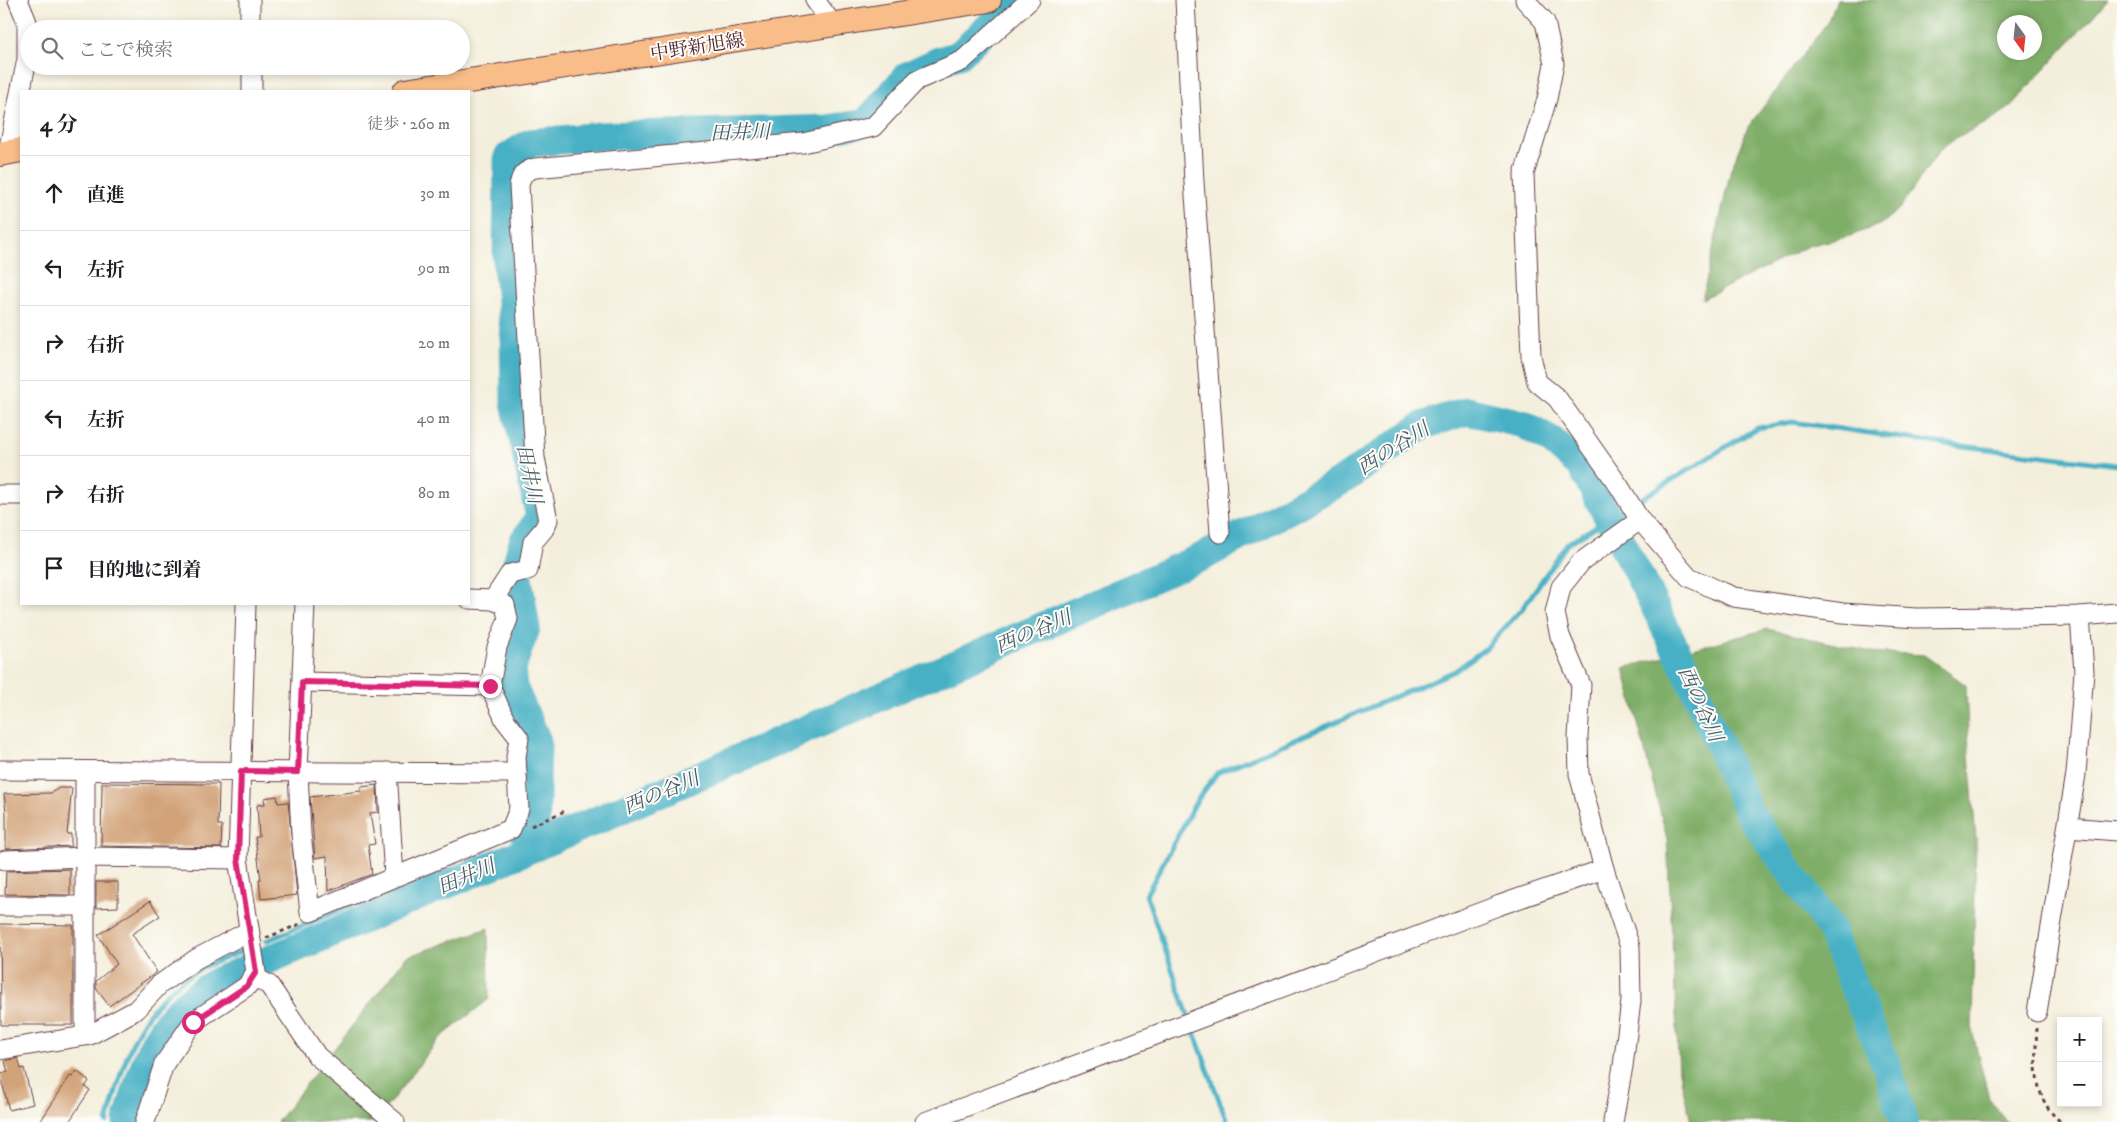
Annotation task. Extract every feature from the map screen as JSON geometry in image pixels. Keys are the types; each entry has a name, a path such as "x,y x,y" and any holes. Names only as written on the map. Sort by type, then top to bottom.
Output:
{"main road":[{"name":"中野新旭線","path":"411,90 989,0"}],"street":[{"path":"18,0 27,20"},
{"path":"250,0 250,20"},
{"path":"815,0 833,24"},
{"path":"493,600 510,574 528,570 533,542 544,529 548,520 535,458 519,186 521,176 526,170 803,143 873,127 917,80 962,61 1030,0"},
{"path":"1185,0 1194,182 1220,533"},
{"path":"1525,0 1545,22 1554,64 1547,99 1524,174 1530,356 1537,382 1557,398 1619,486 1640,520 1689,577 1734,597 1843,613 1916,618 2080,616 2117,613"},
{"path":"21,90 24,75"},
{"path":"252,75 252,90"},
{"path":"10,152 20,97"},
{"path":"0,495 20,495"},
{"path":"1613,1122 1623,1066 1631,1001 1630,947 1604,869 1579,774 1578,737 1581,684 1560,636 1556,613 1561,586 1580,562 1640,520"},
{"path":"305,605 298,772 301,834 310,912 511,828 520,809 516,757 519,738 505,720 490,686 497,647 508,619 504,606 493,600 470,599"},
{"path":"145,1122 164,1064 193,1022 247,986 254,978 255,958 238,859 246,605"},
{"path":"2037,1012 2068,827 2069,807 2076,774 2084,672 2080,616"},
{"path":"302,682 490,686"},
{"path":"0,770 517,773"},
{"path":"85,771 85,1036"},
{"path":"386,772 394,876"},
{"path":"2068,827 2117,831"},
{"path":"6,860 85,857 238,859"},
{"path":"925,1122 1500,904 1604,869"},
{"path":"0,906 85,906"},
{"path":"0,1050 85,1036 136,1010 159,985 196,959 249,931"},
{"path":"254,978 269,985 317,1056 395,1122"}],"path":[{"path":"2037,1012 2038,1086 2045,1105 2061,1122"}],"green space":[{"path":"1837,0 2108,0 2008,109 1956,138 1939,151 1900,208 1881,224 1850,236 1808,246 1702,299 1731,169 1748,127 1827,23"},
{"path":"1767,629 1871,652 1924,655 1966,685 1976,839 1972,1030 1989,1098 2007,1122 1691,1122 1679,1072 1667,839 1624,668"},
{"path":"488,928 489,999 440,1038 375,1122 277,1122 406,957"}],"building":[{"path":"102,783 219,784 218,825 222,825 221,848 101,846"},
{"path":"377,785 378,812 370,813 375,844 368,845 372,874 328,891 327,856 315,858 310,797 361,791 361,787"},
{"path":"59,788 72,788 67,834 71,834 71,846 6,849 4,794 51,793"},
{"path":"277,796 278,803 288,802 297,895 261,899 259,880 261,880 255,837 259,837 257,805 265,804 264,798"},
{"path":"70,869 70,895 5,894 6,871"},
{"path":"96,882 118,882 118,907 96,908"},
{"path":"150,901 160,916 132,934 157,972 109,1006 96,988 96,981 117,964 98,935"},
{"path":"0,924 73,925 73,1025 1,1025"},
{"path":"18,1058 21,1069 24,1068 33,1104 9,1110 0,1074 8,1072 5,1061"},
{"path":"77,1071 89,1081 85,1087 90,1090 69,1122 40,1122 70,1076 72,1077"}],"waterway":[{"path":"798,0 812,1"},
{"name":"田井川","path":"535,847 537,741 513,687 511,669 526,628 516,566 523,542 540,518 515,402 514,330 507,264 508,157 530,143 600,136 827,129 866,123 907,76 939,61 959,55 1015,0"},
{"name":"西の谷川","path":"127,1122 142,1073 154,1042 163,1028 186,1003 218,981 535,847 1202,557 1343,480 1424,425 1467,411 1523,424 1551,440 1581,466 1687,672 1749,813 1829,926 1886,1065 1904,1122"},
{"path":"1189,1018 1146,895 1196,802 1217,773 1455,671 1486,648 1522,609 1567,544 1757,428 1792,422 1938,443 2117,465"},
{"path":"513,838 535,828"},
{"path":"266,941 387,890"},
{"path":"107,1122 128,1054 147,1016 178,983 200,969 242,951"},
{"path":"1192,1026 1227,1122"}],"route":[{"path":"193,1022 247,986 254,978 256,972 238,859 241,771 298,772 302,682 490,686"}]}
